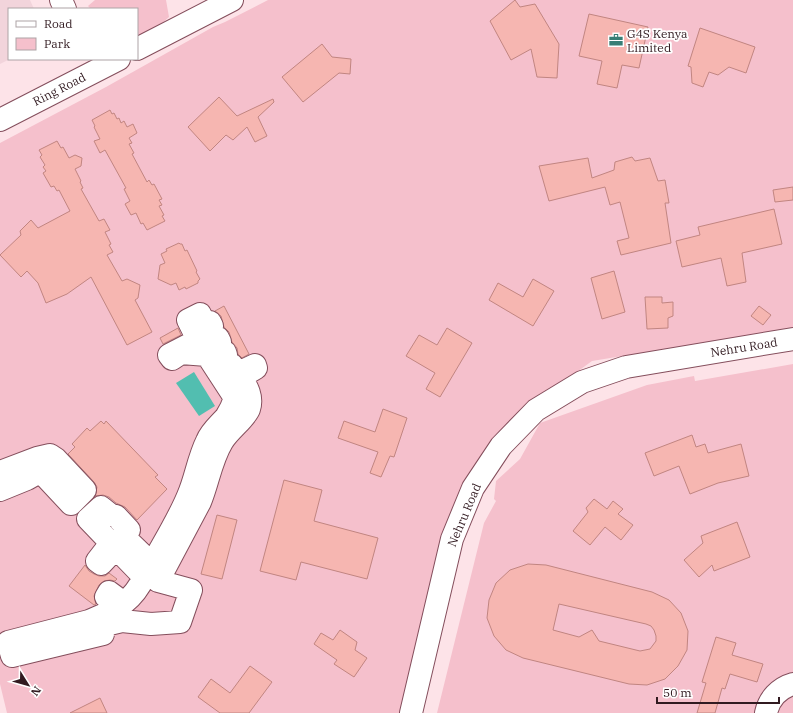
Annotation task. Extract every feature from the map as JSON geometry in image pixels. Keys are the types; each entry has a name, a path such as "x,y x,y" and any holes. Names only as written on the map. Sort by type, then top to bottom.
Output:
{"street":[{"path":"138,48 232,0"},
{"name":"Ring Road","path":"0,120 92,65 114,60"},
{"path":"200,314 205,324 210,322 212,326 208,328 215,340 218,338 220,342 216,344 222,353 225,352 226,354 224,356 229,367 232,366 234,369 231,370 234,375 255,365 256,368 241,377 251,395 249,409 230,430 222,442 214,460 206,489 158,581 191,590 180,622 151,624 122,621 101,626 103,634 12,656 8,642 89,621 119,606 106,597 109,592 124,603 133,596 139,586 144,577 116,548 101,564 97,561 111,543 88,519 101,507 111,516 116,516 129,530 123,536 152,564 188,496 196,475 200,455 209,435 226,417 235,398 207,355 181,353 172,359 169,355 198,339 188,320 200,314"},
{"name":"Nehru Road","path":"411,713 452,539 473,488 501,446 536,410 582,382 626,367 793,339"},
{"path":"0,472 37,458 50,455 56,459 85,490 71,504 42,473 0,490"},
{"path":"766,713 767,707 777,692 793,684"}],"shaded area":[{"path":"0,0 30,0 34,8 8,8 8,60 0,64"},
{"path":"194,372 215,406 199,416 176,383"}],"green space":[{"path":"95,0 166,0 169,17 138,45 138,8 90,8 88,6"},
{"path":"268,0 793,0 793,328 592,361 548,393 491,448 406,713 7,713 0,684 0,143 106,87 213,27"},
{"path":"793,364 793,713 437,713 484,523 496,501 494,499 496,481 520,459 540,423 647,385 694,376 695,381"}],"building":[{"path":"515,0 520,7 535,4 559,44 557,78 537,77 531,49 511,60 490,21"},
{"path":"589,14 648,27 639,68 622,65 617,88 597,84 602,61 579,56"},
{"path":"700,28 755,47 746,73 729,67 718,75 709,72 703,87 692,83 691,67 688,66"},
{"path":"322,44 332,57 351,59 350,74 339,73 303,102 282,77"},
{"path":"219,97 237,116 273,99 274,102 258,117 267,136 255,142 247,127 233,140 226,135 210,151 188,127"},
{"path":"110,110 112,114 114,113 117,119 119,118 121,123 124,121 127,127 133,124 137,133 129,138 132,143 129,144 134,153 132,154 147,182 149,180 152,185 154,184 162,199 159,200 162,205 159,206 164,215 162,216 165,221 147,230 143,223 141,224 136,213 131,215 125,204 130,201 124,189 126,188 105,150 100,153 94,141 100,139 92,120"},
{"path":"57,141 61,148 63,147 69,158 75,155 82,158 81,166 75,169 81,181 80,182 83,188 81,189 99,221 104,219 110,230 105,232 113,252 107,255 122,281 127,279 140,285 138,298 135,300 152,332 127,345 91,277 67,294 46,303 38,283 27,271 21,277 0,255 21,235 20,231 31,220 38,228 70,211 59,190 57,191 54,186 51,187 43,173 46,171 43,167 45,165 40,157 42,155 39,150"},
{"path":"632,157 635,161 650,158 658,181 665,180 669,203 665,203 671,243 621,255 617,241 629,238 620,202 610,205 605,187 549,201 539,166 588,158 592,178 614,170 615,162"},
{"path":"793,187 793,200 775,202 773,190"},
{"path":"774,209 782,244 742,253 746,282 727,286 721,258 682,267 676,241 700,235 698,227"},
{"path":"179,243 182,244 185,251 187,250 200,279 198,283 186,289 185,287 179,290 176,283 171,285 158,279 160,265 165,263 161,254 167,251 166,249"},
{"path":"614,271 625,312 602,319 591,278"},
{"path":"533,279 554,291 533,326 489,300 498,283 523,297"},
{"path":"645,297 662,297 662,303 673,302 673,316 668,318 668,328 647,329"},
{"path":"224,306 249,354 242,358 238,354 237,348 232,342 229,332 224,327 221,316 215,311"},
{"path":"759,306 771,315 763,325 751,316"},
{"path":"178,328 181,335 163,344 160,338"},
{"path":"447,328 472,343 440,397 426,389 435,373 406,356 419,335 437,345"},
{"path":"383,409 407,418 394,457 390,456 381,477 370,473 378,452 338,438 344,421 375,432"},
{"path":"101,421 104,424 106,421 158,475 155,477 167,489 137,520 125,507 116,503 109,497 103,495 95,496 97,487 94,482 68,454 75,447 72,444 87,428 90,431"},
{"path":"692,435 696,447 705,444 708,453 741,444 749,476 718,483 690,494 679,466 654,476 645,453"},
{"path":"284,480 322,490 314,521 378,538 367,579 301,562 296,580 260,571"},
{"path":"594,499 607,509 613,501 623,509 618,514 633,525 621,540 605,527 590,545 573,531 588,512 586,508"},
{"path":"217,515 237,520 222,579 201,574"},
{"path":"737,522 750,557 714,571 712,565 699,577 684,560 703,543 701,536"},
{"path":"528,564 546,565 652,592 669,600 681,613 688,631 687,650 678,666 665,679 647,685 629,684 523,658 506,650 494,636 487,618 489,600 496,583 510,570","holes":["559,604 651,626 654,630 656,641 650,649 640,651 599,641 592,630 579,637 553,630"]},
{"path":"85,565 89,571 94,574 105,576 109,573 117,579 115,581 104,581 99,585 94,596 96,604 94,605 69,586"},
{"path":"340,630 357,642 355,650 367,658 354,677 334,664 337,660 314,644 321,633 333,640"},
{"path":"716,637 736,643 732,655 763,664 757,682 730,674 725,689 722,688 715,713 697,713 706,683 702,682"},
{"path":"250,666 272,682 249,713 220,713 198,697 211,679 230,693"},
{"path":"100,698 107,713 70,713"}],"place":[{"name":"G4S Kenya Limited","path":"616,40"}]}
